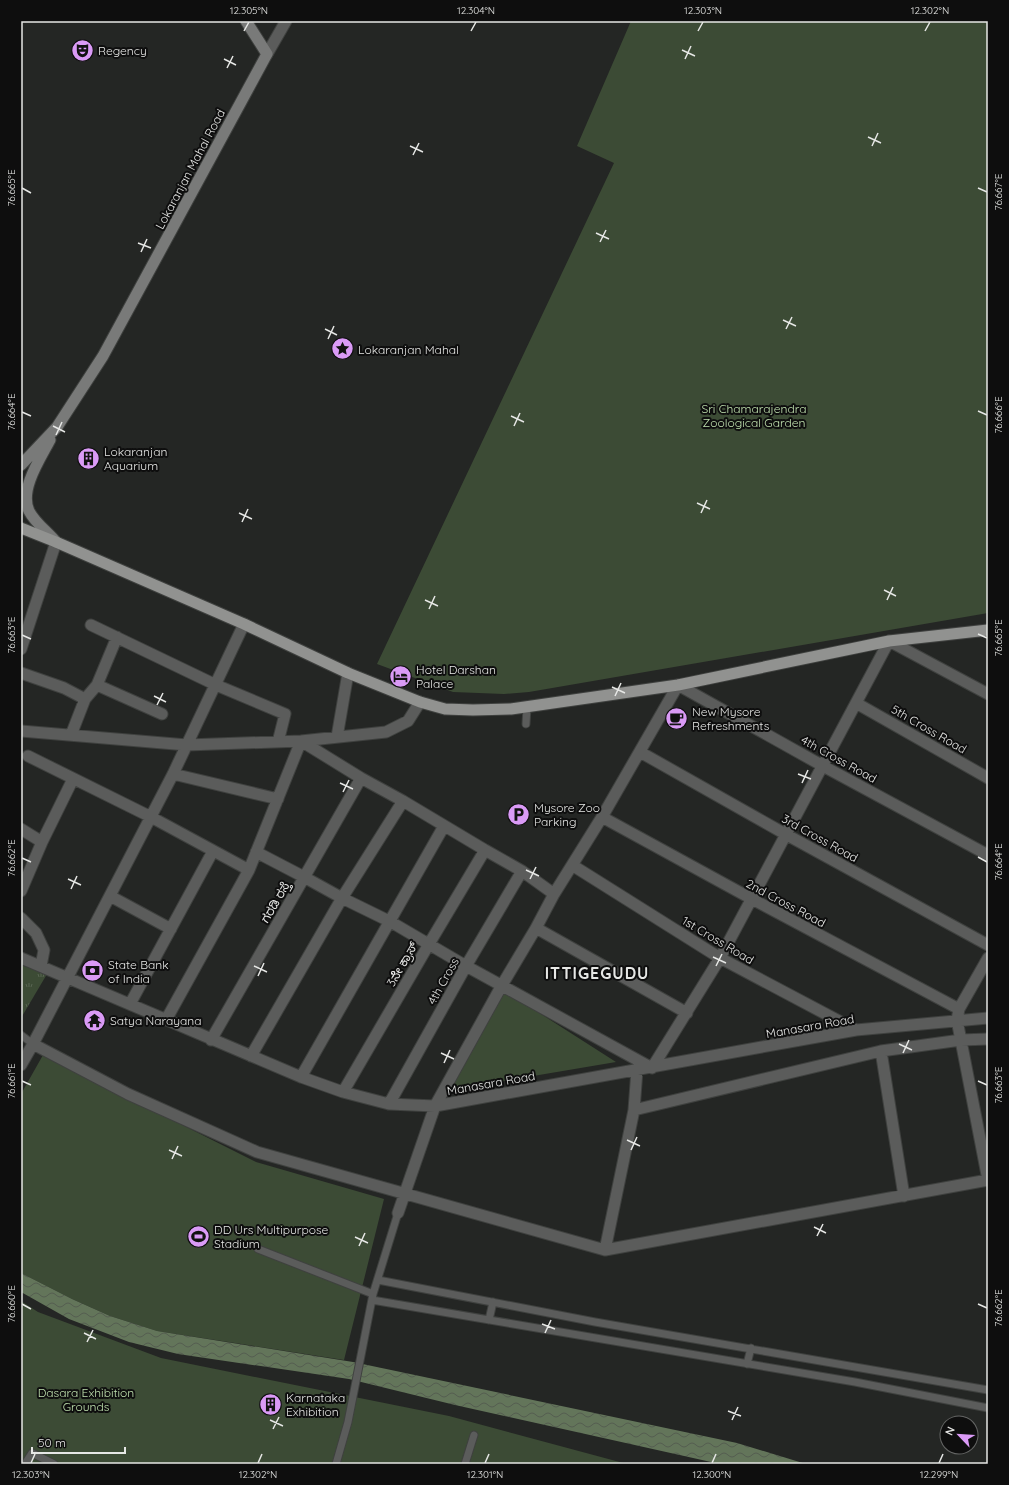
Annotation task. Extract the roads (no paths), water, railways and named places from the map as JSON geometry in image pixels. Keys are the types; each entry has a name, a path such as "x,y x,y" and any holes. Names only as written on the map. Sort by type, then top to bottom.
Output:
{"main road":[{"path":"246,21 268,54"},
{"name":"Lokaranjan Mahal Road","path":"21,465 57,427 107,350 268,54"},
{"path":"56,542 29,511 25,494 34,470 57,427"},
{"path":"21,528 244,624 348,673 420,702 445,709 473,710 527,707 678,685 889,641 988,630"}],"street":[{"name":"Lokaranjan Mahal Road","path":"268,54 286,21"},
{"path":"21,649 26,619 56,542"},
{"path":"21,1065 34,1044 173,774 244,624"},
{"path":"91,625 216,685 285,714 278,742"},
{"path":"71,735 85,699 98,685 117,638"},
{"path":"256,852 342,898 391,922 466,966 652,1068 720,958 787,835 889,641 988,694"},
{"path":"21,673 64,688 85,699"},
{"path":"337,737 348,673"},
{"path":"98,685 162,714"},
{"path":"398,1213 435,1106 554,894 602,817 678,685"},
{"name":"4th Cross Road","path":"678,685 823,766 988,855"},
{"path":"21,731 187,745 301,741 386,732 408,721 420,702"},
{"name":"5th Cross Road","path":"856,703 988,778"},
{"path":"301,741 360,778 403,801 522,871 554,894"},
{"path":"166,1020 248,870 301,741"},
{"name":"3rd Cross Road","path":"640,752 787,835 988,945"},
{"path":"28,756 151,817 248,870"},
{"path":"173,774 278,799"},
{"name":"ಗರಡಿ ರಸ್ತೆ","path":"211,1040 360,778"},
{"path":"21,891 42,842 73,779"},
{"path":"251,1056 342,898 403,801"},
{"name":"2nd Cross Road","path":"602,817 959,1009"},
{"path":"301,1077 391,922 444,826"},
{"path":"21,829 42,842"},
{"name":"3ನೆೇ ಕ್ರಾಸ್","path":"343,1092 485,850"},
{"path":"130,1004 213,851"},
{"name":"1st Cross Road","path":"572,865 720,958 856,1030"},
{"name":"4th Cross","path":"389,1104 466,966 522,871"},
{"path":"110,896 171,929"},
{"path":"21,918 36,933 44,950 40,966"},
{"path":"536,928 687,1013"},
{"name":"Manasara Road","path":"21,958 301,1077 343,1092 389,1104 435,1106 856,1030 988,1018"},
{"path":"34,1044 128,1094 257,1152 605,1250 988,1180 958,1020 959,1009 988,958"},
{"path":"634,1110 881,1051 961,1040 988,1039"},
{"path":"881,1051 904,1196"},
{"path":"605,1250 634,1110 637,1070"}],"lane":[{"path":"526,724 527,707"},
{"path":"21,1035 34,1044"},
{"path":"336,1464 348,1422 373,1297 398,1213"},
{"path":"258,1248 373,1297 489,1320 855,1382 988,1408"},
{"path":"378,1280 595,1322 988,1390"},
{"path":"489,1320 493,1302"},
{"path":"747,1364 751,1348"},
{"path":"465,1464 474,1435"},
{"path":"24,1464 32,1453 54,1464"}],"water":[{"path":"21,1273 72,1299 110,1316 157,1331 353,1362 737,1443 806,1464 720,1464 455,1405 349,1379 178,1354 129,1342 69,1319 21,1292"}],"place":[{"name":"Regency","path":"82,50"},
{"name":"Lokaranjan Mahal","path":"343,349"},
{"name":"Lokaranjan Aquarium","path":"89,458"},
{"name":"Hotel Darshan Palace","path":"400,676"},
{"name":"New Mysore Refreshments","path":"676,718"},
{"name":"Mysore Zoo Parking","path":"518,814"},
{"name":"State Bank of India","path":"92,971"},
{"name":"Satya Narayana","path":"94,1020"},
{"name":"DD Urs Multipurpose Stadium","path":"198,1236"},
{"name":"Karnataka Exhibition","path":"271,1404"}],"district":[{"name":"ITTIGEGUDU","path":"597,973"}],"park label":[{"name":"Sri Chamarajendra Zoological Garden","path":"754,415"},
{"name":"Dasara Exhibition Grounds","path":"86,1399"}]}
